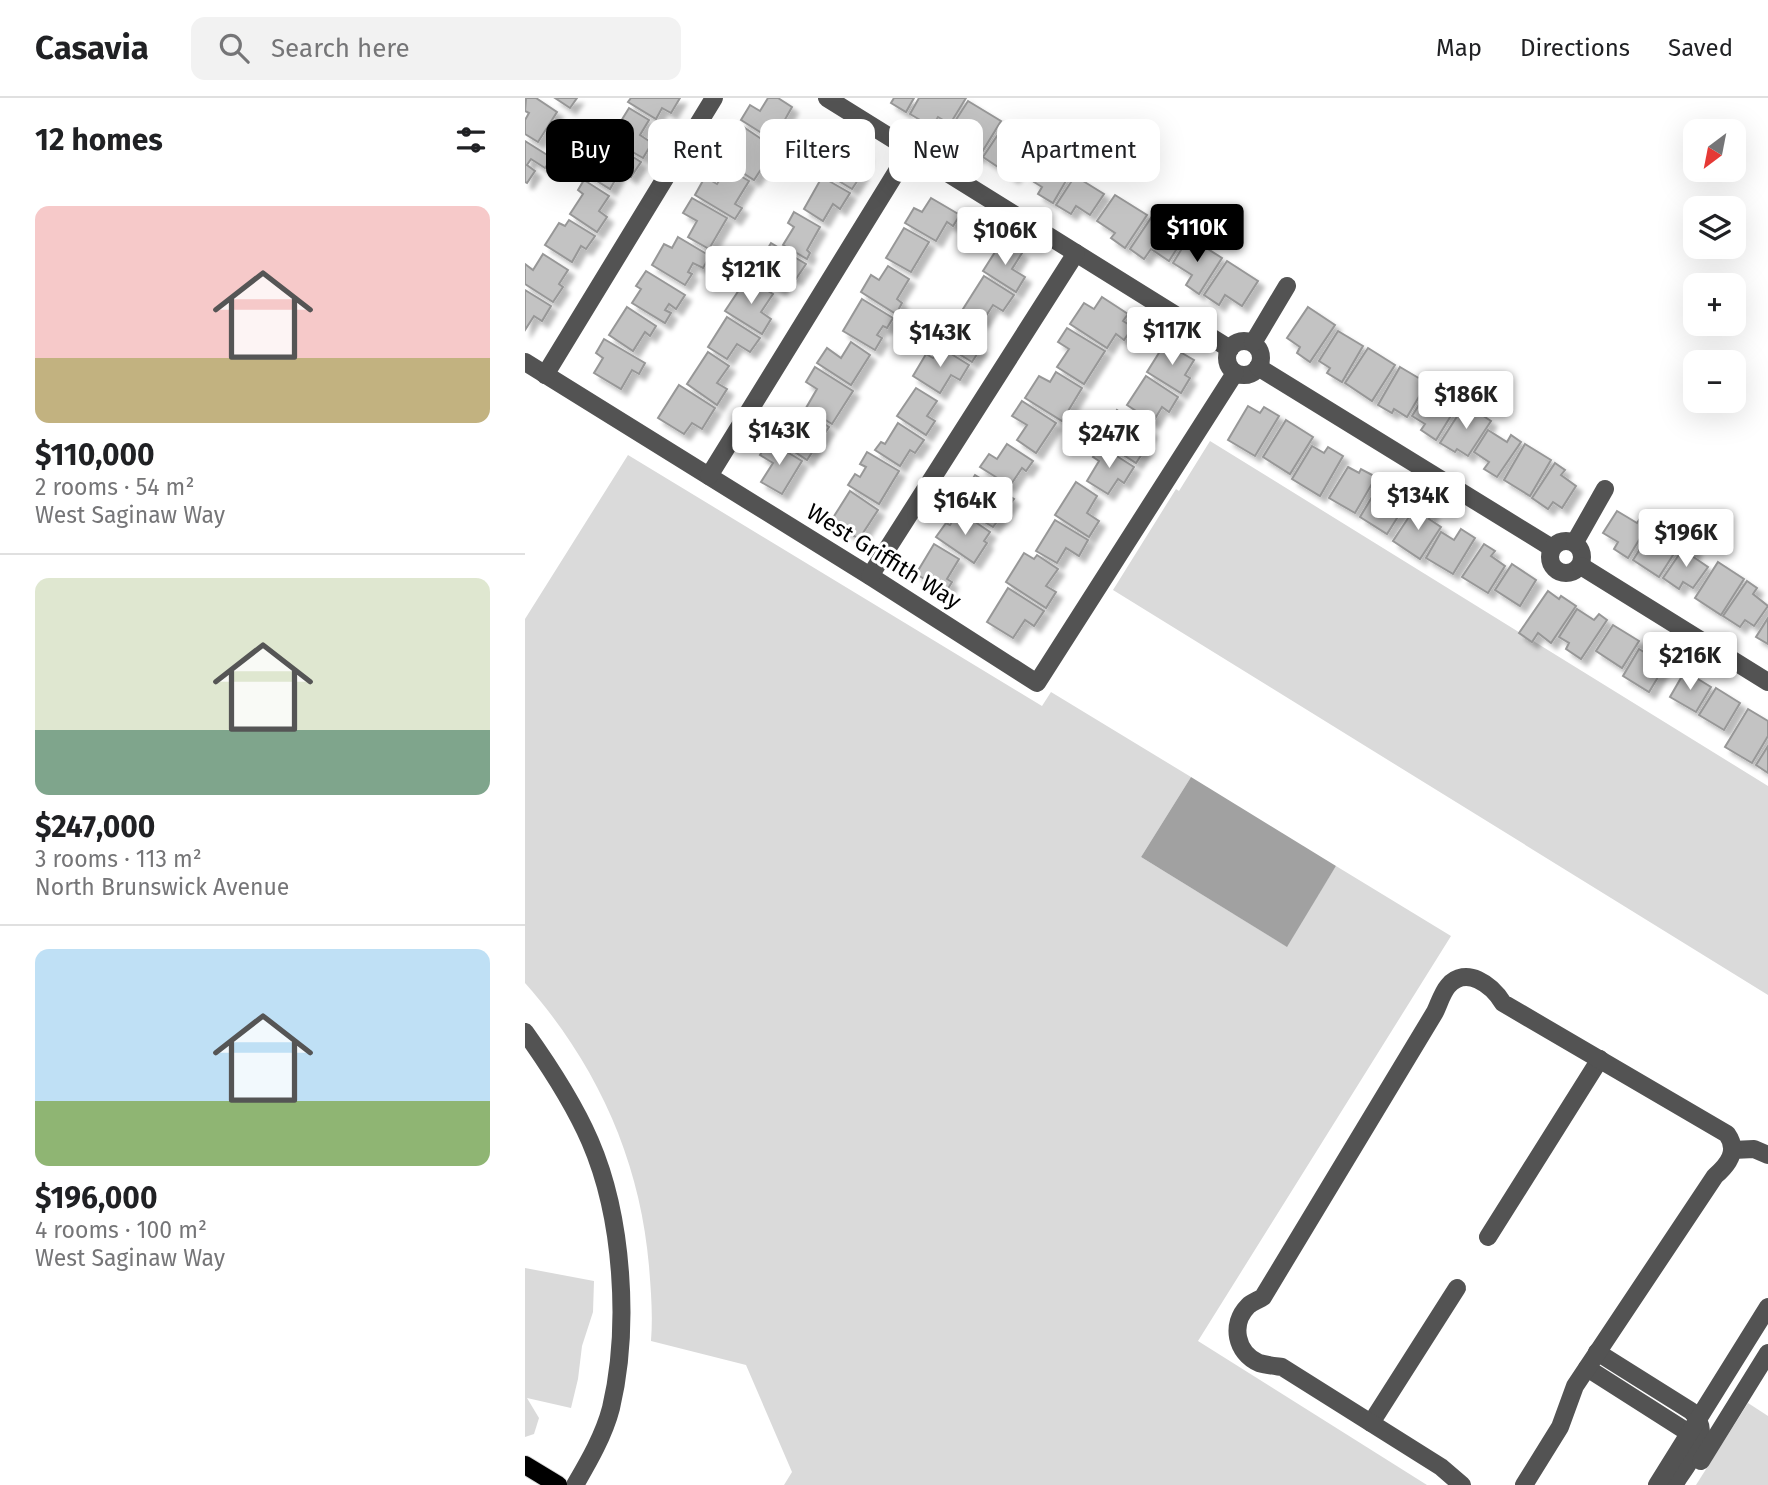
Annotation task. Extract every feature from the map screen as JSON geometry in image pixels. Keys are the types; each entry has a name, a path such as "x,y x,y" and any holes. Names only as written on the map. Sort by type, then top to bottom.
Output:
{"main road":[{"path":"525,1465 558,1485"}],"street":[{"path":"545,375 715,98"},
{"path":"827,98 889,137"},
{"path":"709,476 890,182"},
{"path":"962,182 1230,349"},
{"path":"870,576 1076,253"},
{"path":"1253,344 1287,286"},
{"path":"1245,341 1253,344 1259,350 1261,359 1258,368 1244,375 1235,373 1227,358 1230,349 1236,343 1245,341"},
{"name":"West Griffith Way","path":"525,362 1037,683 1235,373"},
{"path":"1258,368 1552,548"},
{"path":"1575,542 1605,489"},
{"path":"1562,540 1575,542 1582,553 1581,566 1570,573 1557,571 1550,561 1552,548 1562,540"},
{"path":"1581,566 1768,682"},
{"path":"1462,1485 1441,1467 1282,1367 1259,1363 1248,1356 1239,1343 1237,1329 1248,1306 1263,1297 1435,1012 1448,985 1470,976 1483,981 1503,1003 1727,1134 1733,1150 1730,1162 1715,1176 1575,1386 1560,1427 1524,1485"},
{"path":"525,1032 566,1093 591,1144 604,1184 619,1266 619,1350 611,1409 597,1446 575,1485"},
{"path":"1487,1237 1599,1059"},
{"path":"1733,1150 1754,1149 1768,1155"},
{"path":"1371,1423 1457,1288"},
{"path":"1657,1485 1768,1307"},
{"path":"1597,1352 1691,1410 1694,1425"},
{"path":"1686,1485 1768,1353"},
{"path":"1587,1368 1635,1399 1702,1430 1701,1442 1674,1485"},
{"path":"1635,1399 1645,1382"}],"shaded area":[{"path":"1210,441 1768,786 1768,995 1113,590 1176,489 1179,491"},
{"path":"628,455 1042,706 1051,692 1191,777 1141,857 1286,946 1336,866 1451,936 1198,1341 1427,1485 784,1485 792,1472 746,1365 651,1341 651,1294 644,1226 625,1151 593,1079 573,1046 525,983 525,619"},
{"path":"1191,777 1336,866 1287,947 1141,857"},
{"path":"525,1268 594,1281 593,1312 582,1346 571,1408 527,1398 539,1418 534,1434 525,1437"},
{"path":"1748,1403 1768,1416 1768,1485 1696,1485"}],"building":[{"path":"526,98 536,98 557,112 553,119 546,119 546,129 538,142 525,134 525,120 529,113 525,111"},
{"path":"555,98 577,98 570,108"},
{"path":"631,98 680,98 671,113 662,108 656,119 628,102"},
{"path":"768,98 778,98 792,107 785,119 760,119 760,132 746,123 746,119 742,119 750,105 760,111"},
{"path":"894,98 914,98 906,112 891,103"},
{"path":"919,98 966,98 953,119 918,119 910,114"},
{"path":"968,101 998,119 997,128 983,150 983,119 956,119"},
{"path":"629,108 648,119 640,135 648,140 648,150 643,158 634,153 634,119 622,119"},
{"path":"746,129 760,138 760,171 754,180 746,175"},
{"path":"997,136 997,166 983,157"},
{"path":"525,141 546,154 546,167 531,159 527,165 535,171 527,183"},
{"path":"634,158 641,162 634,172"},
{"path":"749,181 735,204 742,208 735,219 695,195 702,182 717,184"},
{"path":"583,182 587,182 609,196 599,211 607,217 597,232 570,214 583,194 578,190"},
{"path":"599,182 614,182 610,189"},
{"path":"819,182 831,182 850,193 840,209 833,204 823,221 804,209"},
{"path":"840,182 857,182 852,189"},
{"path":"1034,182 1065,182 1053,203 1038,194 1042,187"},
{"path":"1071,182 1085,182 1104,194 1090,215 1076,206 1071,214 1056,205"},
{"path":"1115,195 1147,215 1125,248 1111,238 1115,233 1097,221"},
{"path":"692,198 727,218 709,249 688,237 697,221 683,213"},
{"path":"931,198 960,215 953,226 947,222 936,241 905,223 914,208 922,212"},
{"path":"794,212 820,227 807,250 810,253 807,259 783,245 794,227 788,223"},
{"path":"1153,215 1185,236 1169,261 1151,249 1144,259 1130,249"},
{"path":"569,220 595,236 586,249 581,246 572,262 545,245 559,223 565,226"},
{"path":"904,228 929,242 911,272 886,258"},
{"path":"678,237 710,256 703,268 693,263 688,272 692,274 685,285 652,265 664,244 672,248"},
{"path":"1189,237 1222,258 1199,294 1186,285 1192,275 1173,263"},
{"path":"1002,241 1022,253 1012,269 1025,277 1016,292 983,271"},
{"path":"771,243 806,264 796,279 789,275 780,289 753,273"},
{"path":"543,254 568,270 559,284 563,287 553,302 525,284 525,264 533,270"},
{"path":"1227,261 1258,281 1242,306 1225,295 1219,305 1204,295"},
{"path":"888,266 909,279 897,299 902,303 896,314 861,292 871,275 879,280"},
{"path":"646,271 685,295 676,309 669,304 665,310 671,313 665,323 632,303 641,289 636,286"},
{"path":"984,276 1014,295 1003,311 993,305 982,322 963,309"},
{"path":"747,278 773,294 761,312 771,319 762,334 725,311"},
{"path":"525,290 551,306 542,321 534,316 525,330"},
{"path":"1102,297 1128,314 1123,321 1133,327 1124,340 1116,334 1107,348 1070,324 1084,303 1094,309"},
{"path":"862,299 893,318 887,328 883,326 877,335 882,338 875,350 843,331"},
{"path":"627,307 656,326 650,336 645,332 633,351 609,335"},
{"path":"1308,307 1335,325 1310,362 1297,353 1300,347 1287,338"},
{"path":"958,311 978,324 968,339 981,348 972,362 938,341"},
{"path":"727,317 760,338 750,352 737,344 727,359 708,347"},
{"path":"1067,328 1105,351 1084,384 1057,367 1069,349 1058,342"},
{"path":"1338,331 1363,346 1342,382 1327,373 1330,368 1319,361"},
{"path":"604,339 645,363 639,374 632,370 621,389 594,373 603,358 596,353"},
{"path":"1167,340 1177,346 1175,349 1194,360 1185,375 1190,378 1181,393 1147,372"},
{"path":"851,342 870,355 851,385 817,363 827,348 841,358"},
{"path":"940,347 969,365 960,380 951,375 940,393 913,376 926,354 933,358"},
{"path":"1368,348 1395,365 1372,401 1345,383"},
{"path":"708,352 729,366 717,383 727,389 717,405 687,384"},
{"path":"815,367 853,391 832,424 806,408 817,389 806,382"},
{"path":"1400,367 1427,383 1407,417 1394,409 1392,413 1378,405"},
{"path":"1056,372 1082,388 1062,421 1025,398 1039,376 1050,382"},
{"path":"1146,376 1178,397 1169,412 1162,407 1153,422 1127,405"},
{"path":"1432,384 1460,401 1436,440 1421,430 1425,424 1412,416"},
{"path":"679,385 715,408 702,429 692,423 684,434 658,418"},
{"path":"916,388 937,401 927,416 935,421 926,435 897,416"},
{"path":"1022,401 1056,423 1036,453 1017,440 1027,425 1012,416"},
{"path":"1465,404 1491,421 1468,456 1440,443"},
{"path":"1248,406 1260,413 1264,407 1279,416 1255,456 1228,440"},
{"path":"803,410 829,427 807,460 771,436 780,422 791,429"},
{"path":"1117,410 1151,432 1142,445 1146,448 1136,463 1099,439"},
{"path":"1286,420 1313,437 1290,474 1263,457"},
{"path":"898,423 924,440 915,453 910,450 900,466 875,450 881,442 885,444"},
{"path":"1488,430 1507,442 1511,435 1521,442 1497,477 1484,469 1489,462 1474,452"},
{"path":"769,441 802,461 782,494 761,482 773,463 760,455"},
{"path":"1007,444 1033,461 1026,471 1022,468 1010,486 980,467 989,454 997,459"},
{"path":"1525,444 1551,460 1530,496 1504,480"},
{"path":"1101,446 1134,467 1124,483 1118,479 1108,494 1087,481 1099,461 1093,457"},
{"path":"1312,446 1324,453 1328,447 1343,456 1320,496 1292,479"},
{"path":"867,452 899,471 879,504 848,485 855,474 860,477 866,467 860,464"},
{"path":"1555,463 1565,470 1561,475 1576,486 1562,508 1553,502 1548,509 1532,498"},
{"path":"1348,467 1359,473 1361,469 1376,477 1355,513 1329,498"},
{"path":"975,475 1014,499 993,527 960,507 969,493 965,491"},
{"path":"1076,482 1097,496 1087,513 1099,521 1089,537 1055,515"},
{"path":"1381,482 1409,499 1387,534 1360,517"},
{"path":"850,491 878,510 859,539 831,521"},
{"path":"1418,503 1433,512 1429,519 1441,527 1420,559 1393,541"},
{"path":"959,511 990,532 984,541 987,543 974,563 936,537 946,523 950,525"},
{"path":"1617,511 1637,523 1641,517 1650,522 1628,558 1614,549 1618,542 1603,533"},
{"path":"1055,520 1088,540 1079,556 1066,548 1057,563 1036,551"},
{"path":"1656,524 1682,541 1659,577 1633,560"},
{"path":"1461,529 1475,538 1453,574 1426,558 1441,532 1454,540"},
{"path":"1687,543 1696,549 1692,556 1708,567 1693,588 1683,582 1679,589 1663,578"},
{"path":"934,544 959,559 947,579 952,582 946,592 916,574"},
{"path":"1484,544 1495,551 1491,556 1505,566 1488,593 1462,577"},
{"path":"1024,553 1034,559 1037,555 1058,569 1046,586 1056,592 1046,608 1006,582"},
{"path":"1718,562 1744,579 1721,615 1695,598"},
{"path":"1512,564 1536,580 1520,606 1495,590"},
{"path":"1747,581 1757,588 1753,594 1768,606 1754,626 1745,620 1740,627 1723,616"},
{"path":"1008,588 1044,611 1034,626 1025,620 1013,638 987,622"},
{"path":"1548,591 1576,606 1551,643 1538,633 1532,642 1519,633"},
{"path":"1577,609 1594,620 1599,614 1607,620 1581,659 1566,649 1569,643 1559,637"},
{"path":"1768,618 1768,644 1756,637"},
{"path":"1613,625 1639,641 1622,668 1596,651"},
{"path":"1639,649 1657,660 1661,654 1669,659 1649,692 1623,676"},
{"path":"1685,671 1711,687 1696,712 1670,697"},
{"path":"1716,688 1740,703 1724,730 1699,715"},
{"path":"1748,709 1768,721 1768,736 1752,763 1725,747"},
{"path":"1768,746 1768,773 1756,765"}]}
